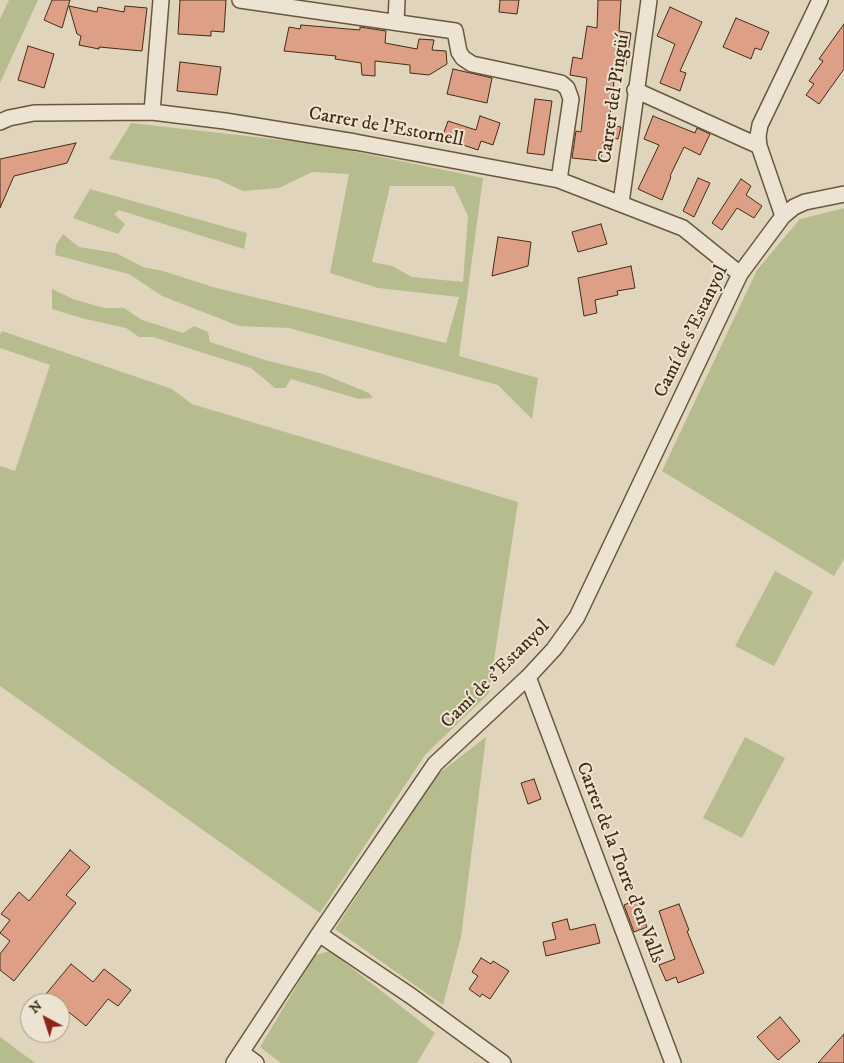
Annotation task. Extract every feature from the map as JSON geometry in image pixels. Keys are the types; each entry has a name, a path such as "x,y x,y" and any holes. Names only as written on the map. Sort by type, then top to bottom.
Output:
{"street":[{"path":"152,112 161,0"},
{"path":"240,0 456,31 459,52 463,58 472,64 561,83 567,88 571,99 559,180"},
{"path":"396,22 397,0"},
{"name":"Carrer del Pingüí","path":"621,203 635,90 649,0"},
{"path":"783,216 759,146 758,136 760,126 820,0"},
{"path":"635,90 759,146"},
{"name":"Carrer de l'Estornell","path":"0,122 9,118 34,113 152,112 226,121 355,142 559,180 683,228 740,274"},
{"name":"Camí de s'Estanyol","path":"238,1057 435,764 528,676 554,648 577,617 740,274 783,216 794,207 805,202 844,194"},
{"name":"Carrer de la Torre d'en Valls","path":"528,676 673,1063"},
{"path":"319,934 411,996 504,1063"},
{"path":"238,1057 256,1063"}],"green space":[{"path":"9,0 38,0 0,83 0,19"},
{"path":"131,123 318,144 483,178 459,356 538,378 532,419 498,385 289,328 239,326 162,296 129,274 55,255 56,245 63,234 79,247 116,253 143,267 163,271 216,288 446,343 459,297 378,288 330,273 349,174 312,172 279,188 243,191 217,179 109,159","holes":["390,186 454,186 468,216 463,282 412,277 392,266 372,262"]},
{"path":"90,189 247,233 244,249 119,210 114,214 125,224 118,234 73,218"},
{"path":"844,208 844,559 834,576 662,471 757,270 800,219"},
{"path":"52,289 73,299 104,308 124,308 142,320 183,333 194,326 208,332 210,342 268,361 323,374 369,393 373,398 359,399 291,379 285,388 275,388 251,368 153,337 139,337 126,328 81,318 52,309"},
{"path":"2,331 172,389 192,404 518,502 489,693 425,755 320,913 0,686 0,466 15,471 50,365 0,348 0,335"},
{"path":"775,571 813,592 774,666 735,646"},
{"path":"486,737 461,937 443,1005 335,929 438,774"},
{"path":"745,737 785,758 742,838 703,818"},
{"path":"330,951 435,1033 417,1063 281,1063 260,1047 315,955"},
{"path":"0,1037 35,1063 0,1063"}],"building":[{"path":"52,0 70,0 62,28 44,20"},
{"path":"180,0 226,0 224,32 211,31 211,36 178,34"},
{"path":"500,0 519,0 517,14 499,12"},
{"path":"598,0 621,0 619,31 631,33 626,65 616,63 609,125 621,127 618,139 604,137 601,161 572,158 576,131 581,132 587,78 570,75 573,57 582,59 587,26 597,28"},
{"path":"69,6 97,12 98,7 124,12 125,6 147,8 142,51 99,47 99,49 79,45 81,36 77,34"},
{"path":"670,7 702,22 680,71 686,73 680,91 660,83 675,44 657,36"},
{"path":"736,18 769,32 761,50 755,48 751,59 723,47"},
{"path":"844,24 844,69 819,104 806,95 814,84 809,81 823,61 819,59"},
{"path":"301,25 360,30 360,27 386,31 385,43 417,49 419,39 434,40 432,50 446,51 447,64 429,75 410,73 410,65 375,61 375,76 362,75 361,63 335,59 336,56 284,51 289,27 300,29"},
{"path":"28,46 54,54 44,88 18,80"},
{"path":"180,62 221,67 217,95 177,91"},
{"path":"453,69 492,78 487,103 447,94"},
{"path":"535,99 552,101 544,155 527,153"},
{"path":"480,116 500,123 493,145 481,141 478,150 454,142 454,139 443,135 448,121 476,130"},
{"path":"653,116 695,133 697,128 710,134 700,155 684,147 670,176 662,200 638,189 659,145 644,139"},
{"path":"76,143 67,163 14,176 0,208 0,159"},
{"path":"698,178 710,183 694,217 683,211"},
{"path":"741,179 751,186 746,195 762,206 754,218 737,208 722,230 712,223"},
{"path":"601,224 607,244 578,252 572,232"},
{"path":"498,237 531,242 528,266 492,276"},
{"path":"631,266 635,288 617,291 618,295 595,300 597,313 584,316 578,278"},
{"path":"534,779 541,799 528,804 521,783"},
{"path":"70,850 90,867 66,895 76,903 14,981 0,970 0,954 10,941 0,933 10,920 1,914 19,892 29,901"},
{"path":"636,900 647,927 634,932 624,905"},
{"path":"679,904 689,930 687,931 704,973 678,983 676,977 666,981 659,965 675,959 659,911"},
{"path":"567,919 570,930 595,924 600,943 546,956 543,942 556,939 552,923"},
{"path":"481,958 491,964 493,961 509,971 490,999 482,994 480,997 469,989 478,976 472,972"},
{"path":"71,964 93,982 104,969 131,990 118,1006 108,999 86,1026 70,1013 70,993 47,993"},
{"path":"780,1017 800,1041 778,1060 757,1037"},
{"path":"844,1034 844,1063 818,1063"}]}
